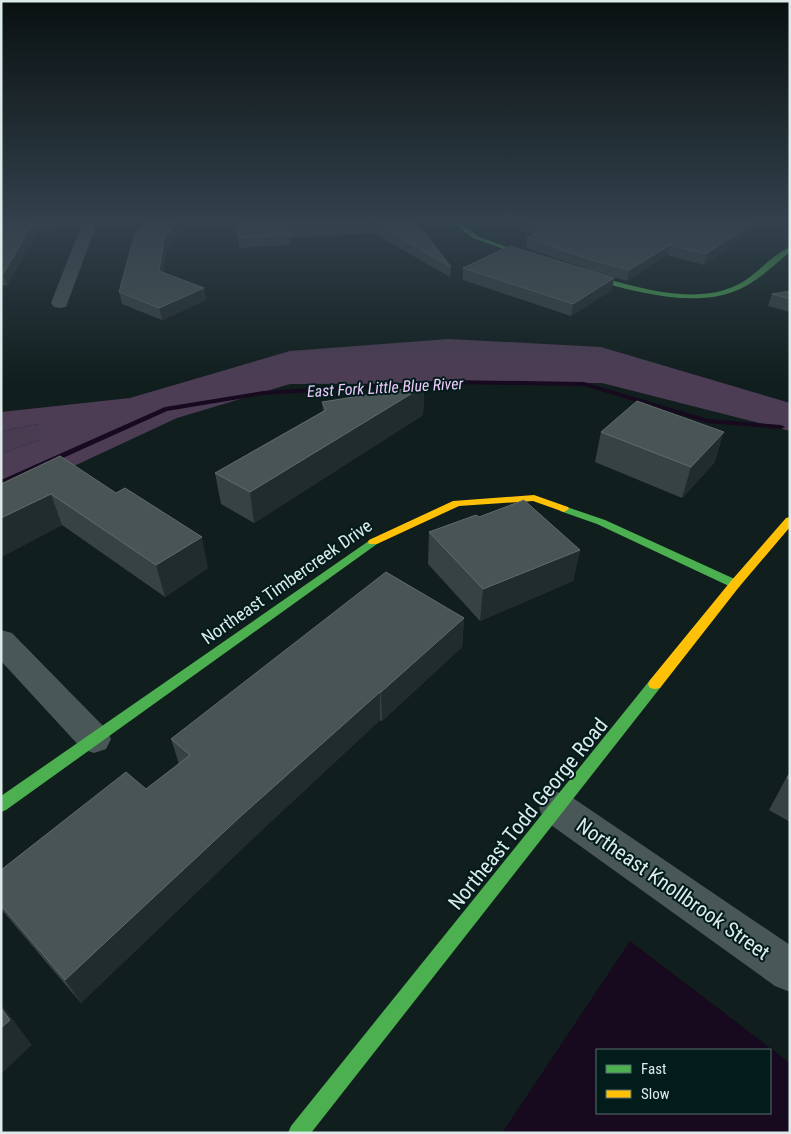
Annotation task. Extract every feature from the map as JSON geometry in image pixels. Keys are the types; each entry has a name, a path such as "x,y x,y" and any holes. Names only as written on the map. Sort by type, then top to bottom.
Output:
{"street":[{"path":"60,303 70,276"},
{"path":"588,276 623,287 653,293 693,296 736,289 754,276"},
{"name":"Northeast Timbercreek Drive","path":"1,805 379,538 457,503 534,498 601,522 735,584"},
{"name":"Northeast Todd George Road","path":"298,1133 735,584 790,520"},
{"path":"1,641 94,739"},
{"name":"Northeast Knollbrook Street","path":"557,808 790,971"}],"shaded area":[{"path":"449,339 601,347 790,403 790,431 602,383 290,384 177,418 1,500 1,454 39,440 39,424 1,431 1,412 130,398 290,351"},
{"path":"39,424 39,440 1,454 1,431"},
{"path":"630,941 790,1063 790,1133 502,1133"}],"building":[{"path":"123,276 172,276 204,288 159,308 119,292"},
{"path":"487,276 607,276 614,278 573,304"},
{"path":"790,291 790,299 772,294"},
{"path":"424,386 250,492 215,473 326,410 322,402"},
{"path":"637,401 724,432 691,467 601,432"},
{"path":"60,456 116,493 125,488 202,537 156,565 51,494 1,518 1,484"},
{"path":"524,500 580,550 483,589 429,532 476,515 479,517"},
{"path":"386,572 464,618 241,816 65,980 1,905 1,870 126,772 146,789 190,755 171,739"},
{"path":"1,1008 10,1020 1,1028"}],"waterway":[{"name":"East Fork Little Blue River","path":"1,483 165,409 263,393 451,382 584,384 707,421 781,427"}],"traffic: fast":[{"path":"588,276 658,293 701,296 720,294 737,288 757,276"},
{"path":"564,509 601,522 735,584"},
{"path":"1,805 373,542"},
{"path":"298,1133 655,684"}],"traffic: slow":[{"path":"373,542 457,503 534,498 564,509"},
{"path":"655,684 735,584 790,520"}]}
